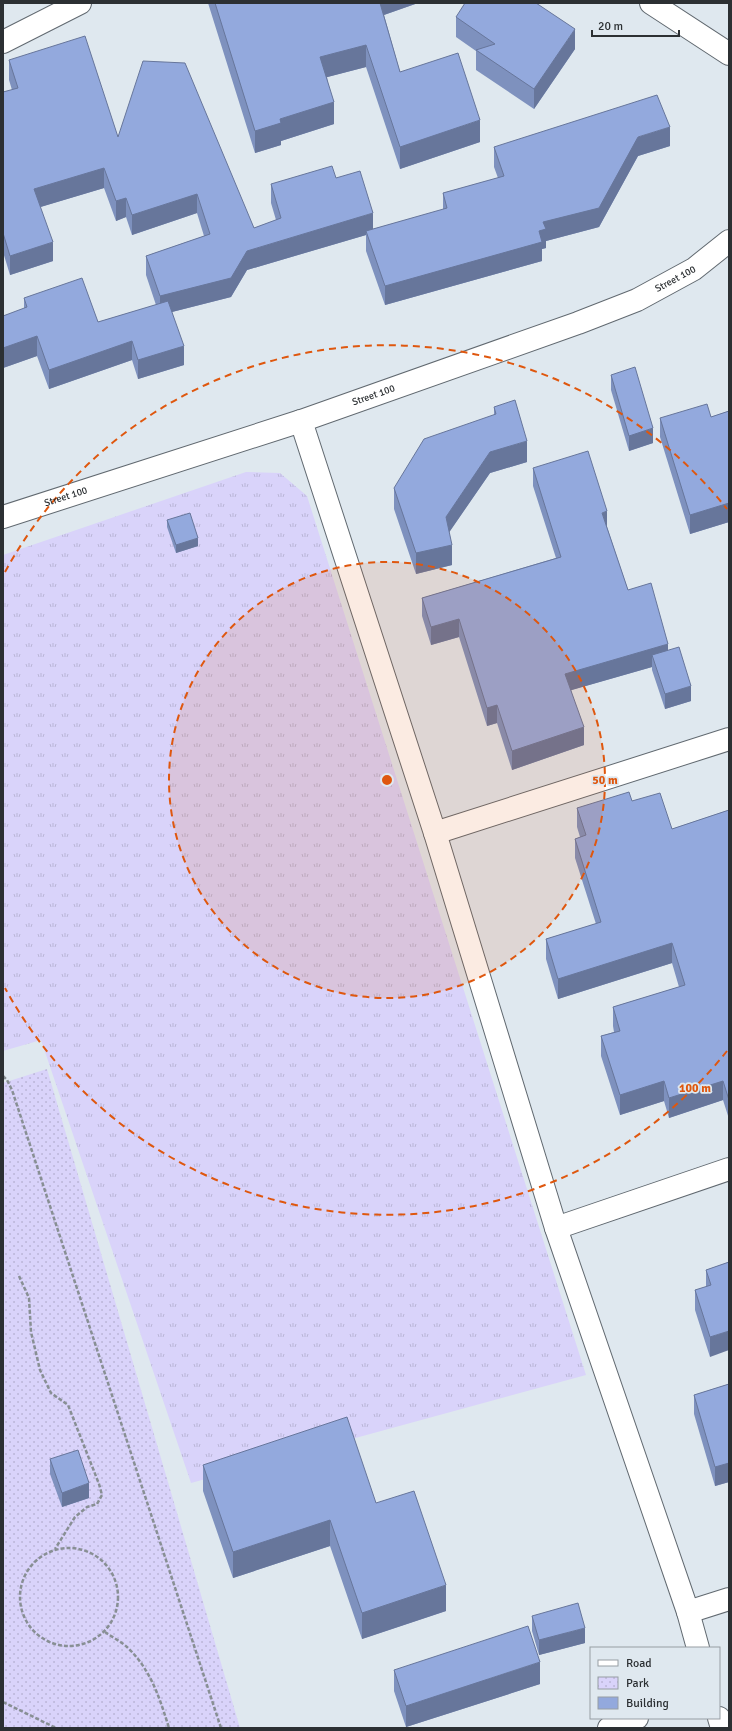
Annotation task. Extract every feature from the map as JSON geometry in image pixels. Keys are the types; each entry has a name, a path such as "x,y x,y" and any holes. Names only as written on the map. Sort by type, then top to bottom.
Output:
{"street":[{"path":"3,42 80,3"},
{"path":"651,3 729,54"},
{"name":"Street 100","path":"3,517 301,422 578,323 637,300 694,268 729,241"},
{"path":"301,422 434,832 556,1228 688,1612 698,1647"},
{"path":"434,832 729,739"},
{"path":"556,1228 729,1169"},
{"path":"688,1612 729,1599"},
{"path":"610,1728 634,1719"}],"path":[{"path":"3,1076 7,1080 12,1090 221,1728"},
{"path":"19,1276 29,1298 31,1332 40,1370 51,1393 68,1405 102,1495 97,1504 87,1508 75,1517 55,1549 33,1563 21,1585 21,1611 35,1633 57,1646 83,1645 105,1632 117,1610 117,1584 104,1562 81,1549 55,1549"},
{"path":"105,1632 127,1647 144,1667 158,1694 169,1728"},
{"path":"3,1702 56,1728"}],"green space":[{"path":"246,472 280,473 307,496 586,1375 191,1483 41,1040 3,1051 3,555"},
{"path":"47,1069 240,1728 3,1728 3,1083"}],"building":[{"path":"215,3 380,3 400,72 458,53 480,120 400,147 366,45 320,57 334,102 280,119 281,123 255,131"},
{"path":"465,3 536,3 575,29 534,89 476,50 495,44 456,17"},
{"path":"85,36 118,137 143,61 185,63 254,228 281,218 271,184 332,166 336,178 360,171 373,213 247,251 231,278 160,296 146,256 210,234 197,194 132,215 126,198 116,201 104,168 34,189 53,242 10,256 3,233 3,92 18,88 9,60"},
{"path":"657,95 670,127 638,137 599,208 543,222 546,229 539,231 542,242 385,286 366,231 447,208 443,193 504,176 494,147"},
{"path":"82,278 98,322 168,301 184,346 138,360 132,341 49,370 37,336 3,348 3,316 27,307 24,298"},
{"path":"635,367 653,428 629,436 611,375"},
{"path":"515,400 527,441 490,452 446,517 452,545 416,553 394,488 424,439 496,414 494,407"},
{"path":"707,404 711,417 729,411 729,503 690,515 660,418"},
{"path":"588,451 607,511 602,513 628,590 651,583 668,644 565,674 584,727 512,751 497,705 487,708 459,619 431,627 422,598 561,557 533,468"},
{"path":"190,513 198,538 176,545 167,520"},
{"path":"679,647 691,686 665,694 652,655"},
{"path":"629,792 632,801 660,793 672,829 729,810 729,1100 723,1081 669,1098 664,1081 620,1095 601,1036 620,1031 613,1007 685,985 672,943 558,979 546,939 601,922 575,839 586,835 577,808"},
{"path":"729,1262 729,1331 710,1337 695,1290 711,1285 706,1270"},
{"path":"729,1384 729,1463 715,1467 694,1395"},
{"path":"347,1417 376,1503 414,1491 446,1585 362,1613 330,1520 233,1552 203,1465"},
{"path":"78,1450 89,1483 62,1493 50,1459"},
{"path":"578,1603 585,1628 539,1640 532,1616"},
{"path":"528,1626 540,1662 406,1706 394,1670"}]}
